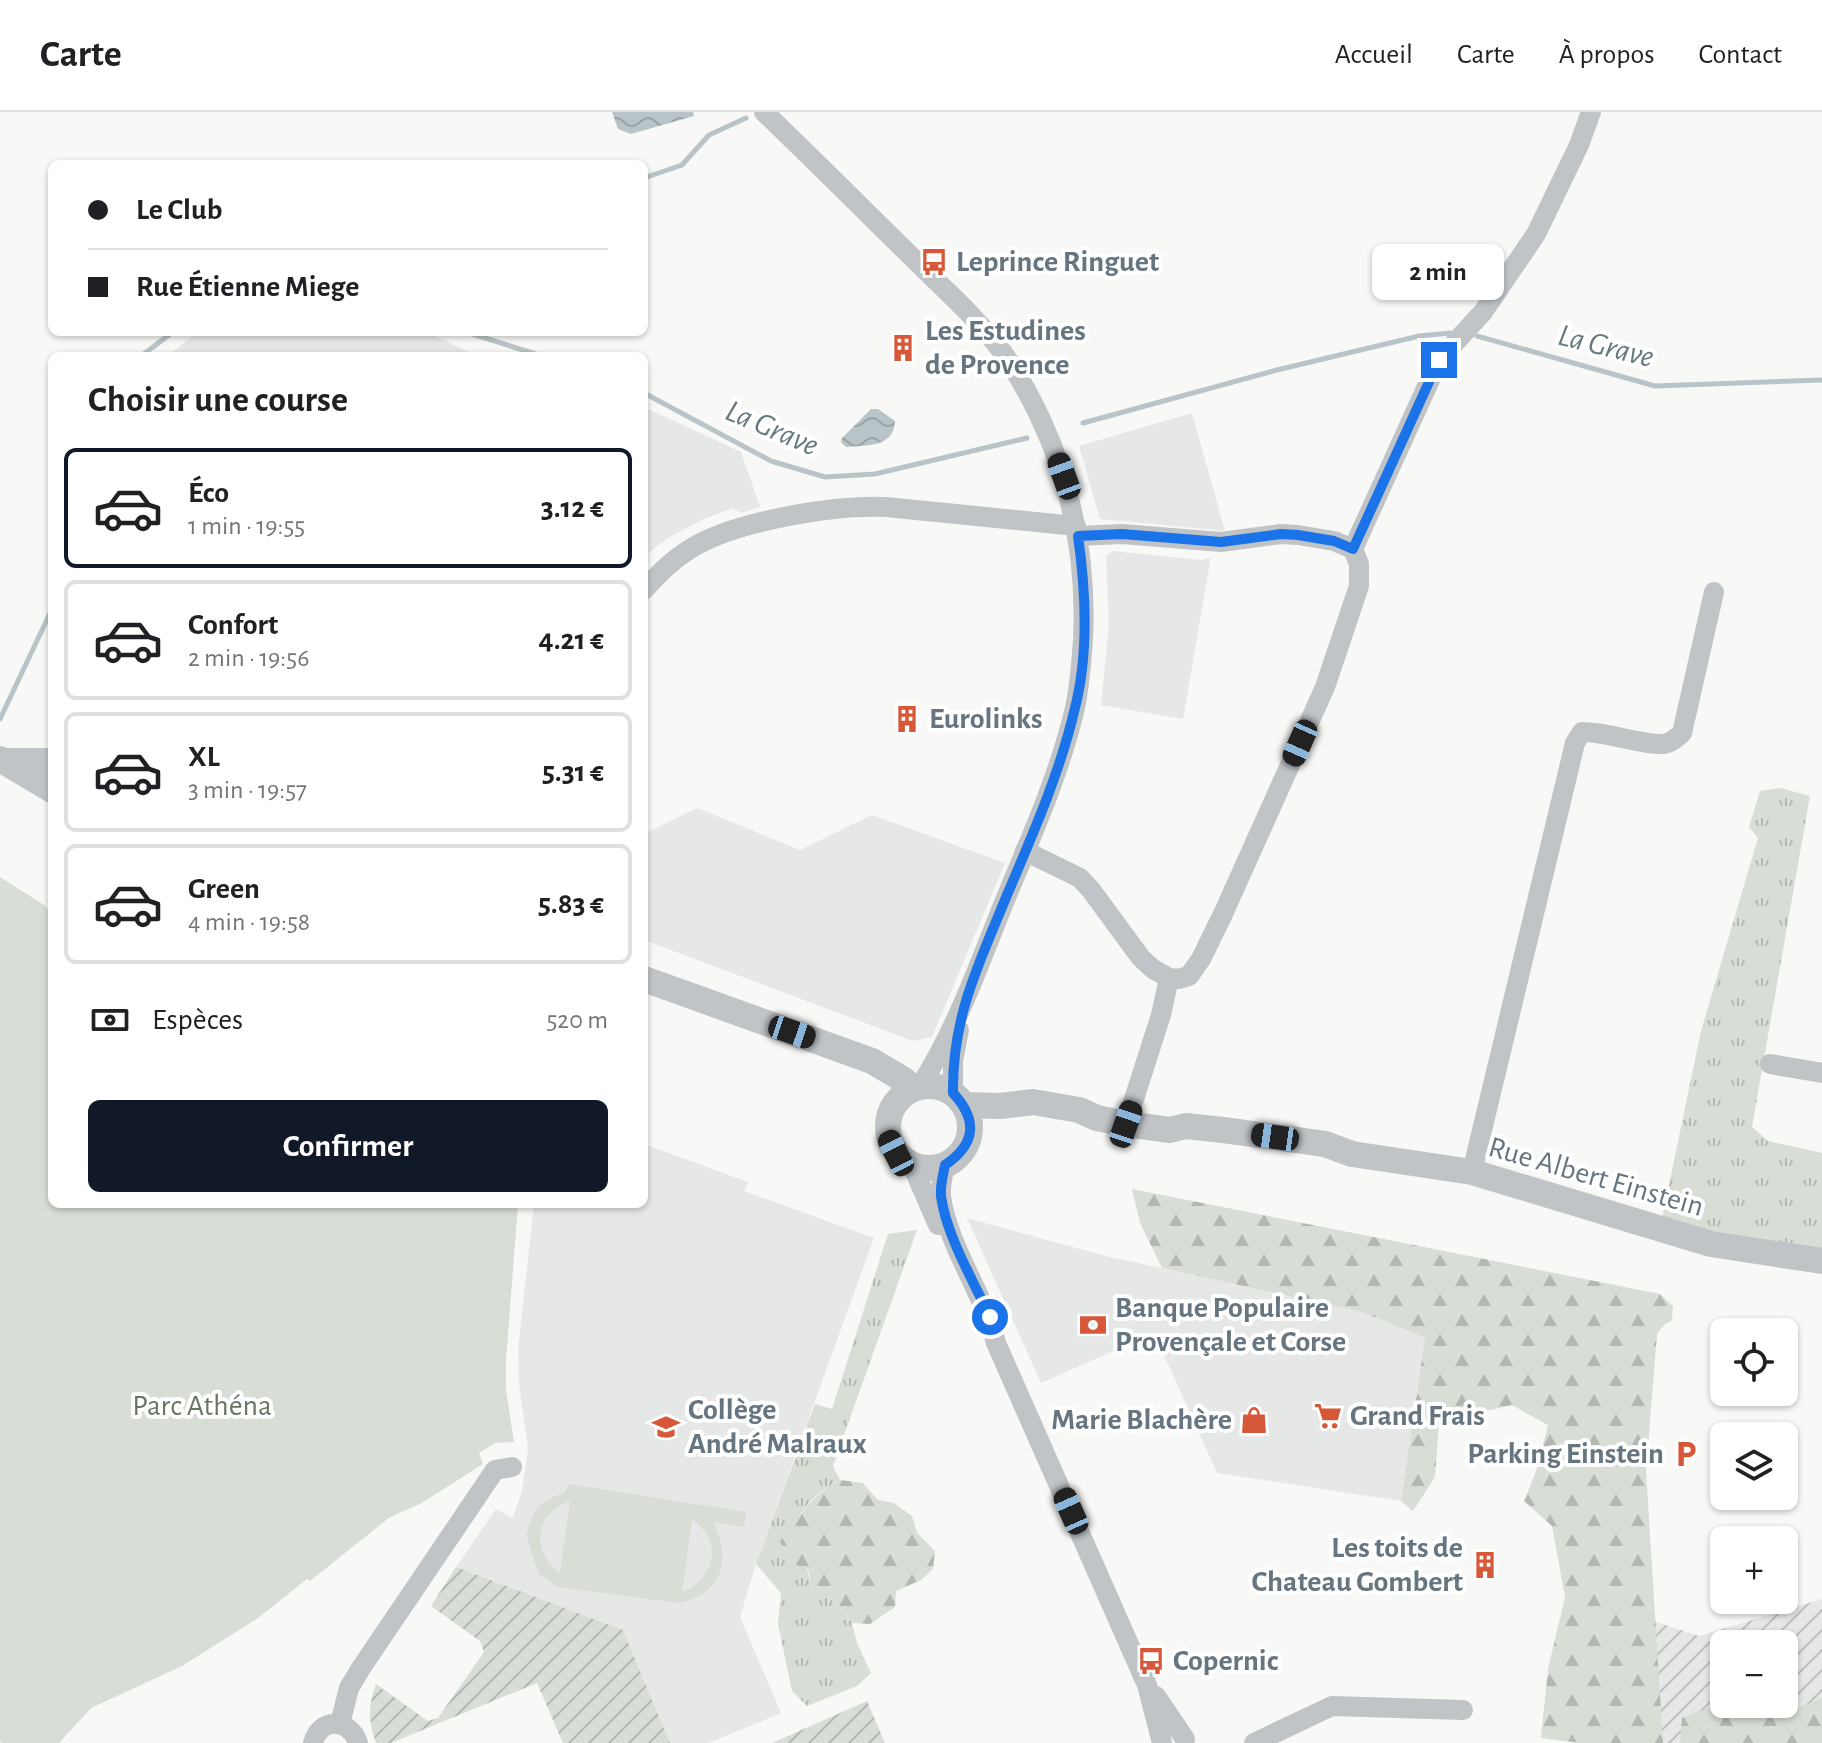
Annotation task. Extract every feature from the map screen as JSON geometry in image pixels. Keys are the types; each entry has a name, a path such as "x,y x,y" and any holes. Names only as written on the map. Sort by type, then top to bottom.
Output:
{"street":[{"path":"764,112 970,316 1008,361 1034,404 1055,452 1077,531 1084,618 1081,664 1075,710 1056,774 938,1058 887,1121 889,1138 896,1153 912,1165 983,1324 996,1343 1147,1685 1162,1743"},
{"path":"1353,549 1439,360 1483,312 1536,234 1579,145 1591,112"},
{"path":"648,586 664,568 690,549 735,529 859,506 1077,531 1221,542 1281,534 1298,535 1334,541 1353,549 1359,564 1359,586 1325,687 1201,959 1189,976 1169,978 1141,958 1080,878 1025,851"},
{"path":"1472,1172 1575,743 1582,732 1600,732 1661,745 1682,733 1714,592"},
{"path":"3,760 48,761"},
{"path":"3,760 48,788"},
{"path":"1126,1124 1161,1015 1169,978"},
{"path":"648,980 872,1061 904,1080 908,1093"},
{"path":"912,1165 935,1168 945,1165 959,1155 967,1143 970,1118 959,1099 953,1061 965,997"},
{"path":"1770,1064 1822,1073"},
{"path":"908,1093 937,1086 959,1099"},
{"name":"Rue Albert Einstein","path":"959,1099 1000,1106 1033,1102 1079,1110 1097,1118 1170,1130 1184,1139 1321,1158 1352,1154 1472,1172 1711,1244 1822,1261"},
{"name":"Rue Albert Einstein","path":"970,1132 1015,1113 1079,1121 1097,1118"},
{"path":"945,1165 941,1200 952,1233 990,1317 996,1343"},
{"path":"340,1724 349,1688 369,1656 495,1470 512,1467"},
{"path":"1147,1685 1187,1742"},
{"path":"1254,1743 1332,1706 1463,1710"},
{"path":"313,1743 320,1729 326,1725 340,1724 353,1732 358,1743"}],"shaded area":[{"path":"192,336 435,336 469,352 173,352"},
{"path":"648,409 741,452 760,507 741,513 733,508 666,539 648,554"},
{"path":"1192,413 1225,531 1100,519 1079,446"},
{"path":"1113,551 1202,560 1211,557 1183,719 1101,705 1109,625 1106,556"},
{"path":"697,808 800,850 872,815 1005,863 932,1037 913,1041 648,942 648,832"},
{"name":"Collège André Malraux","path":"648,1145 748,1182 744,1191 874,1238 756,1564 740,1617 781,1713 709,1743 670,1743 623,1630 456,1567 496,1509 513,1518 522,1491 528,1449 519,1384 518,1349 534,1208 648,1208"},
{"path":"967,1218 1106,1256 1365,1313 1425,1338 1401,1501 1217,1473 1154,1333 1041,1383"},
{"path":"1822,1599 1822,1743 1663,1743 1654,1621 1699,1636 1710,1633 1710,1718 1798,1718 1798,1630 1719,1630 1772,1614 1798,1614 1798,1606"}],"green space":[{"path":"1780,788 1810,796 1752,1127 1768,1141 1822,1153 1822,1261 1660,1228 1701,1031 1758,838 1749,827 1760,791"},
{"name":"Parc Athéna","path":"0,877 48,910 48,1208 518,1208 506,1360 506,1390 514,1442 495,1443 479,1453 483,1464 420,1504 390,1517 310,1581 307,1579 258,1618 182,1666 91,1708 59,1743 1,1743"},
{"path":"1132,1189 1660,1294 1673,1306 1672,1320 1657,1334 1646,1471 1663,1743 1580,1743 1541,1738 1548,1669 1565,1597 1552,1526 1524,1501 1537,1469 1548,1425 1512,1405 1439,1422 1435,1477 1413,1511 1401,1501 1425,1338 1365,1313 1162,1268 1140,1223"},
{"path":"917,1230 833,1466 840,1480 815,1497 796,1521 812,1591 836,1602 852,1623 857,1643 871,1673 857,1686 807,1706 792,1691 778,1624 781,1593 756,1564 815,1404 832,1409 888,1234"},
{"path":"840,1480 863,1483 878,1500 894,1503 912,1516 917,1533 935,1551 933,1569 921,1580 896,1591 895,1607 870,1624 852,1623 836,1602 812,1591 808,1569 791,1563 780,1541 814,1499"},
{"path":"568,1484 746,1512 744,1527 714,1522 722,1550 719,1573 705,1592 679,1603 558,1587 539,1574 527,1532 533,1515 542,1503 566,1491","holes":["570,1501 560,1573 544,1554 540,1533 549,1514","692,1520 709,1537 712,1558 702,1578 682,1592"]},
{"path":"456,1567 623,1630 670,1743 563,1743 537,1683 391,1743 376,1743 370,1714 376,1684 428,1721 438,1718 484,1652 480,1641 431,1606"},
{"path":"1822,1698 1822,1743 1680,1743 1682,1718 1710,1707 1710,1718 1798,1718 1798,1708"},
{"path":"867,1701 885,1743 772,1743"}],"water":[{"path":"612,112 693,112 694,116 631,134 618,129"},
{"path":"871,409 878,409 895,421 890,436 870,445 846,447 841,442 842,438"}],"waterway":[{"path":"648,177 682,165 709,135 746,118"},
{"name":"La Grave","path":"1083,423 1277,370 1419,336 1450,333"},
{"name":"La Grave","path":"146,352 168,336"},
{"name":"La Grave","path":"479,336 529,352"},
{"name":"La Grave","path":"1477,336 1655,386 1822,380"},
{"name":"La Grave","path":"648,395 771,461 825,477 875,474 1027,438"},
{"name":"La Grave","path":"0,719 48,617"}],"place":[{"name":"Leprince Ringuet","path":"934,262"},
{"name":"Les Estudines de Provence","path":"903,348"},
{"name":"Eurolinks","path":"907,719"},
{"name":"Banque Populaire Provençale et Corse","path":"1093,1325"},
{"name":"Grand Frais","path":"1328,1416"},
{"name":"Marie Blachère","path":"1254,1420"},
{"name":"Collège André Malraux","path":"666,1427"},
{"name":"Parking Einstein","path":"1686,1454"},
{"name":"Les toits de Chateau Gombert","path":"1485,1565"},
{"name":"Copernic","path":"1151,1661"}],"route":[{"path":"990,1317 952,1233 941,1200 945,1165 959,1155 970,1132 970,1118 953,1093 953,1061 965,997 1056,774 1075,710 1084,618 1078,536 1122,534 1221,542 1281,534 1334,541 1353,549 1439,360"}]}
